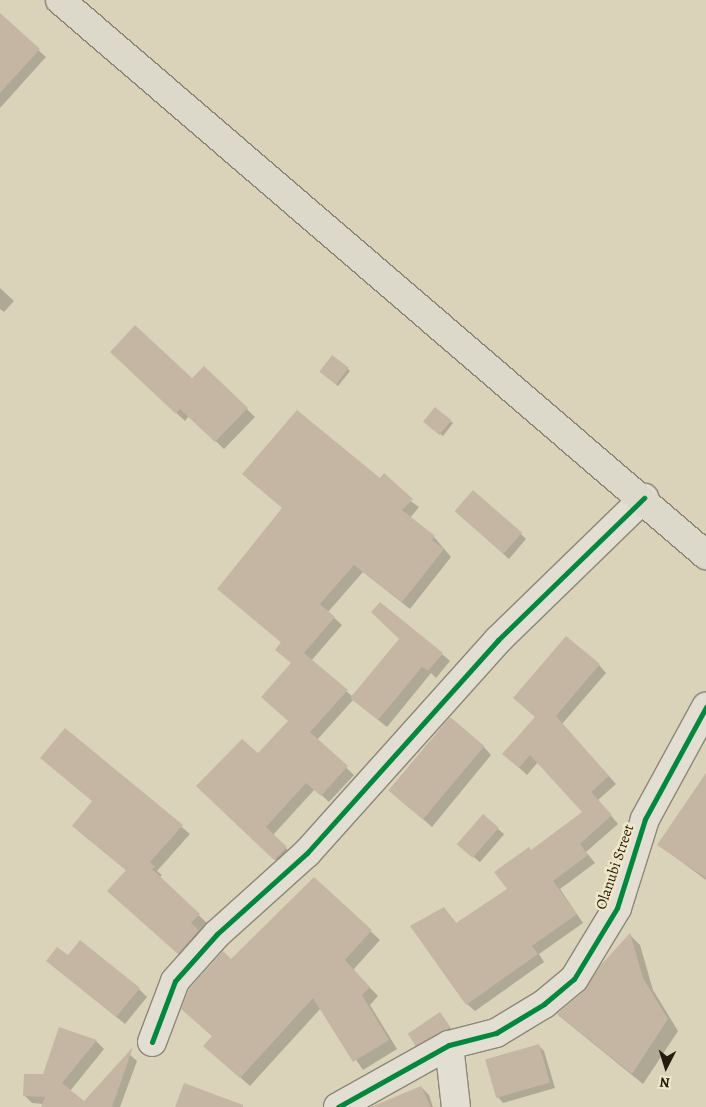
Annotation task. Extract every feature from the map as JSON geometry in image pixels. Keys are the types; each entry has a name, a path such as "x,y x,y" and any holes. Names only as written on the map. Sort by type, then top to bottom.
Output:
{"main road":[{"path":"60,0 529,405 644,498 706,555"}],"street":[{"path":"152,1042 175,981 217,934 307,853 498,640 644,498"},
{"name":"Olanubi Street","path":"338,1107 448,1045 496,1033 544,1004 574,979 617,908 645,819 706,707"},
{"path":"448,1045 456,1107"}],"building":[{"path":"0,13 40,49 0,93"},
{"path":"135,325 192,378 204,366 248,408 215,442 180,409 176,414 110,352"},
{"path":"332,355 349,368 336,384 319,372"},
{"path":"435,407 451,420 439,435 423,422"},
{"path":"297,410 380,478 384,473 413,499 402,510 435,536 432,540 444,549 402,602 354,565 320,604 335,617 304,653 348,690 310,732 348,766 321,796 306,783 266,827 287,847 274,860 196,786 242,739 258,753 288,721 261,697 291,663 275,650 281,642 217,589 282,508 242,474"},
{"path":"473,490 522,533 504,554 455,511"},
{"path":"380,602 443,653 428,671 422,667 378,720 350,698 399,639 371,612"},
{"path":"566,636 600,664 556,716 609,776 591,792 612,815 580,844 588,855 553,881 577,914 532,946 538,954 466,1005 410,926 444,907 456,923 507,889 494,872 529,847 531,850 582,812 530,755 519,768 502,754 535,717 513,698"},
{"path":"450,717 484,746 423,819 388,791"},
{"path":"65,728 183,825 150,862 155,867 152,869 200,914 191,923 199,930 178,954 107,891 126,870 72,826 92,801 40,758"},
{"path":"706,773 706,878 657,845"},
{"path":"483,814 499,828 473,858 457,844"},
{"path":"314,877 372,930 345,960 370,987 362,995 389,1040 353,1062 313,998 240,1078 203,1046 212,1036 181,1009 189,989 223,951 231,959"},
{"path":"630,933 643,978 668,1019 632,1074 557,1014 584,991 600,966"},
{"path":"80,940 140,988 116,1017 46,961 57,947 68,955"},
{"path":"440,1012 450,1027 418,1049 408,1034"},
{"path":"59,1027 97,1040 62,1083 84,1101 133,1047 112,1107 41,1107 45,1097 23,1096 24,1074 43,1074"},
{"path":"539,1044 550,1082 496,1098 485,1059"},
{"path":"184,1083 243,1105 243,1107 175,1107"},
{"path":"421,1086 431,1107 371,1107"}],"cycle path":[{"path":"152,1042 175,981 217,934 307,853 498,640 644,498"},
{"path":"338,1107 449,1045 496,1033 544,1004 574,979 617,908 645,819 706,707"}]}
